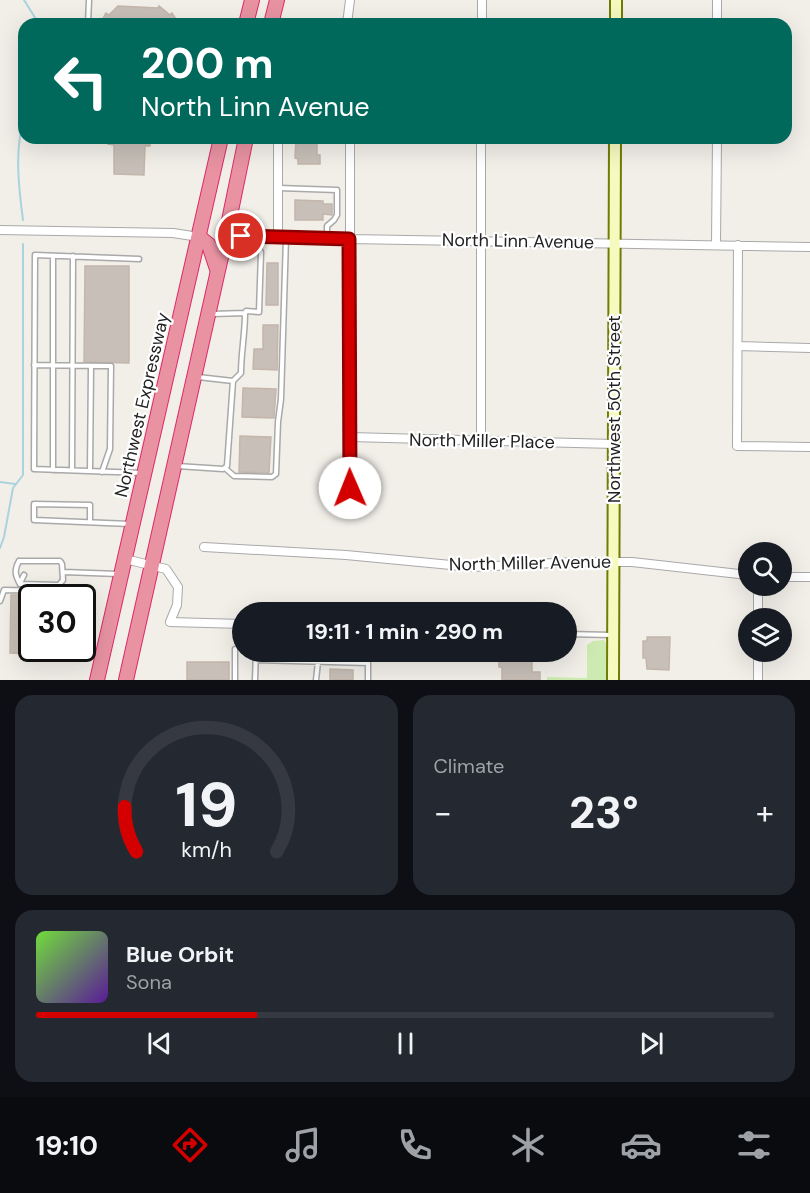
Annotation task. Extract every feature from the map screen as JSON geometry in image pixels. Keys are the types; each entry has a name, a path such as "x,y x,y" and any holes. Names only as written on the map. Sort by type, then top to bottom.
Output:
{"highway":[{"path":"248,18 252,0"},
{"path":"273,18 278,0"},
{"name":"Northwest Expressway","path":"97,680 220,144"},
{"path":"126,680 245,144"},
{"path":"199,237 209,245 218,271"}],"street":[{"path":"348,18 350,0"},
{"path":"482,0 482,18"},
{"path":"616,0 616,18"},
{"path":"717,0 717,18"},
{"path":"278,144 278,188 282,237"},
{"path":"350,144 350,488"},
{"path":"481,144 481,441"},
{"name":"Northwest 50th Street","path":"613,680 615,144"},
{"path":"716,244 717,144"},
{"path":"0,230 173,233 199,237"},
{"name":"North Linn Avenue","path":"226,235 810,246"},
{"path":"738,245 737,446 810,447"},
{"path":"738,346 810,348"},
{"name":"North Miller Place","path":"350,437 614,444"},
{"name":"North Miller Avenue","path":"204,547 346,555 472,567 543,562 614,562 738,574"},
{"path":"125,560 166,569 178,587 177,605 170,622 232,624"},
{"path":"792,577 810,578"},
{"path":"758,662 758,680"}],"lane":[{"path":"88,18 89,0"},
{"path":"278,188 337,190 337,215 327,226 327,238"},
{"path":"208,314 259,312 261,252 256,246 255,236"},
{"path":"174,466 225,468 234,476 272,477 276,474 281,399 282,237"},
{"path":"139,259 35,255 34,469 146,473"},
{"path":"53,256 53,470"},
{"path":"72,470 73,256"},
{"path":"225,468 233,381 241,373 244,313"},
{"path":"34,365 111,366 110,449 102,472"},
{"path":"90,366 90,471"},
{"path":"194,377 233,381"},
{"path":"90,521 90,505 34,504 34,520 133,524"},
{"path":"19,561 24,567"},
{"path":"19,561 60,561 64,572 60,584"},
{"path":"19,561 15,576 20,584"},
{"path":"64,572 122,574"},
{"path":"20,584 24,575"},
{"path":"0,602 4,590 18,590"},
{"path":"577,634 613,635"},
{"path":"235,662 235,680"},
{"path":"255,680 256,662"},
{"path":"316,680 318,662 368,663 368,680"}],"green space":[{"path":"604,640 607,645 607,680 547,680 547,677 587,678 587,645 593,641"}],"building":[{"path":"118,6 158,8 159,6 170,15 172,13 175,18 103,18 106,13 109,15"},
{"path":"108,144 150,144 150,146 145,146 144,175 114,174 114,145"},
{"path":"296,144 317,144 320,164 298,164 298,159 295,158"},
{"path":"295,200 323,201 323,204 332,204 332,215 323,214 323,220 295,220"},
{"path":"267,263 278,263 278,305 266,305"},
{"path":"85,266 129,266 129,363 84,362"},
{"path":"263,325 278,325 277,370 253,369 254,349 263,349"},
{"path":"243,388 276,389 274,418 242,417"},
{"path":"240,436 271,437 269,473 239,472"},
{"path":"11,595 18,595 18,653 10,653"},
{"path":"647,637 670,637 669,670 647,669 646,658 643,658 643,641 647,641"},
{"path":"187,662 229,662 229,680 187,680"},
{"path":"499,662 532,662 532,672 540,672 540,680 502,680 502,667 499,667"},
{"path":"330,669 353,670 353,680 330,680"}],"waterway":[{"path":"24,0 35,18"},
{"path":"19,144 19,183 23,220"},
{"path":"0,548 13,488 23,475 23,244"},
{"path":"0,482 15,484"}],"route":[{"path":"241,236 349,239 350,488"}]}
